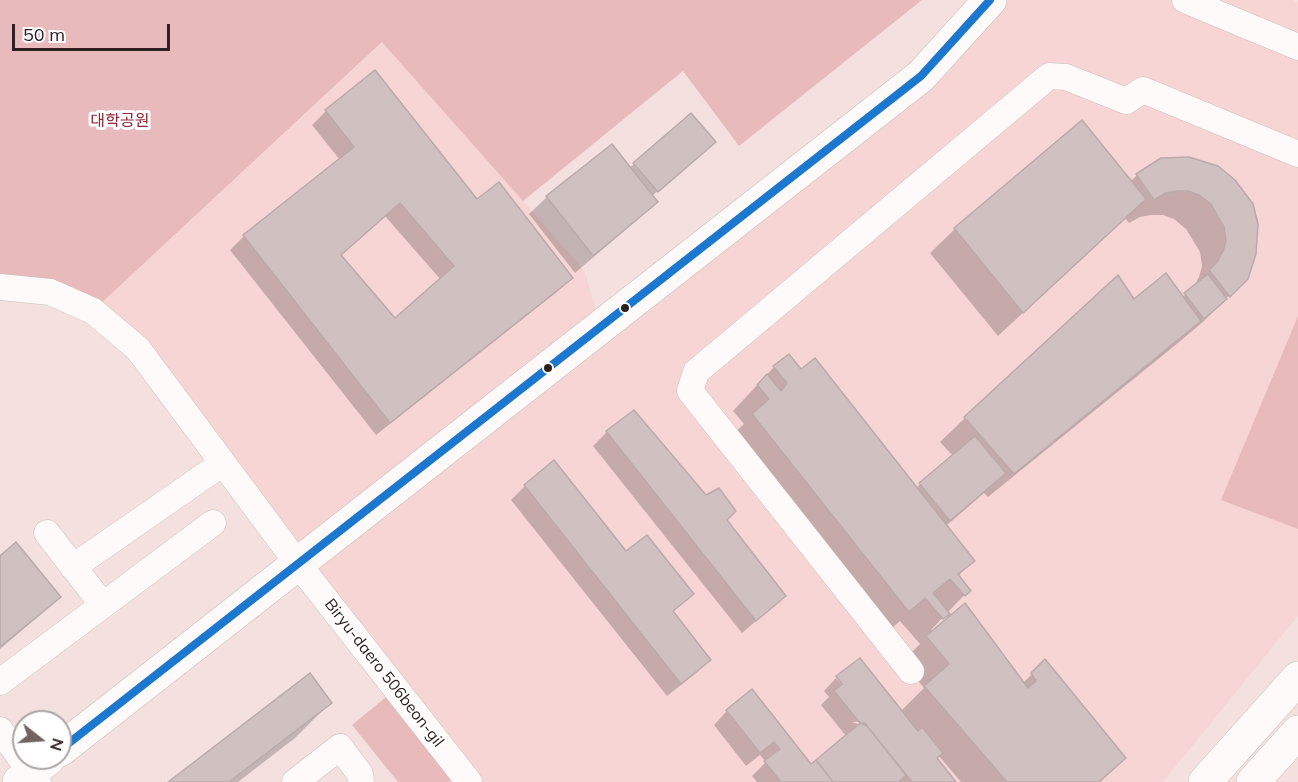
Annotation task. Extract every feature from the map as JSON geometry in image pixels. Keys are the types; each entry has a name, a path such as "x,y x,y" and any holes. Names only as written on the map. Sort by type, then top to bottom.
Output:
{"main road":[{"path":"72,741 921,76 990,0"},
{"path":"1205,782 1298,678"},
{"path":"1253,782 1298,732"}],"street":[{"path":"1185,0 1298,46"},
{"path":"910,671 690,391 696,372 1049,76 1066,77 1126,101 1143,90 1298,154"},
{"name":"Biryu-daero 506beon-gil","path":"3,294 50,292 93,310 138,349 298,564 469,782"},
{"path":"74,567 223,463"},
{"path":"0,682 213,523"},
{"path":"47,533 102,605"},
{"path":"0,730 34,774"},
{"path":"295,782 340,747 360,774 361,782"}],"shaded area":[{"path":"990,0 1293,0 1298,2 1298,616 1163,782 469,782 93,311 383,42 584,270 601,326"}],"green space":[{"name":"대학공원","path":"0,0 922,0 739,146 683,71 523,201 382,42 96,308 0,276"},
{"path":"1298,316 1298,529 1221,500"},
{"path":"386,697 453,779 449,782 398,782 352,725"}],"building":[{"path":"375,70 477,199 499,182 573,278 390,423 243,235 354,147 325,110","holes":["400,203 454,266 395,318 341,255"]},
{"path":"691,113 716,142 658,192 633,163"},
{"path":"1082,120 1146,199 1023,313 954,228"},
{"path":"612,144 658,202 593,256 546,196"},
{"path":"1189,157 1218,166 1235,180 1253,204 1258,224 1256,254 1248,279 1230,297 1209,270 1217,262 1226,241 1224,227 1211,204 1199,195 1188,191 1166,193 1154,200 1136,174 1161,158"},
{"path":"1166,273 1201,321 1014,474 964,417 1118,275 1134,299"},
{"path":"1208,274 1227,299 1204,319 1184,293"},
{"path":"789,354 801,369 815,358 975,561 958,574 971,591 965,596 950,579 933,593 950,614 943,619 925,598 909,612 752,414 769,399 757,385 767,374 781,391 787,383 773,366"},
{"path":"634,410 706,495 719,488 736,511 727,520 786,596 756,621 606,431"},
{"path":"975,436 1006,473 950,521 919,483"},
{"path":"554,460 626,551 647,535 694,594 673,611 711,660 681,684 524,485"},
{"path":"16,542 61,597 0,647 0,556"},
{"path":"965,603 1028,688 1036,681 1031,673 1045,659 1126,758 1099,782 1007,782 924,686 949,664 926,636"},
{"path":"860,658 918,731 922,727 943,753 937,758 956,782 912,782 865,723 860,723 834,691 842,684 836,676"},
{"path":"310,673 332,703 229,782 168,782"},
{"path":"752,689 811,764 816,760 833,782 781,782 764,761 780,749 774,742 760,753 726,710"},
{"path":"860,723 867,726 906,775 899,782 833,782 816,760"}],"transit line":[{"path":"72,741 921,76 990,0"}]}
